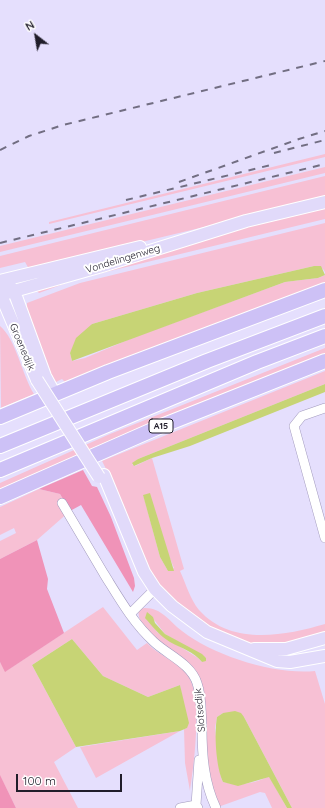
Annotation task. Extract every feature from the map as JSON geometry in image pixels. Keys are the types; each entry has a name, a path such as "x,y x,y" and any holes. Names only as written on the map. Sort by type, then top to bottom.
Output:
{"highway":[{"path":"0,417 116,369 325,290"},
{"path":"0,447 221,356 325,316"},
{"name":"A15","path":"0,470 199,386 325,336"},
{"name":"A15","path":"0,497 159,427 325,361"}],"main road":[{"name":"Vondelingenweg","path":"0,295 102,266 246,222 325,202"},
{"name":"Vondelingenweg","path":"2,281 230,223 246,222"},
{"name":"Groenedijk","path":"2,281 14,291 21,309 41,378 52,389 102,476 113,498 144,572 155,589 172,606 207,632 277,661 290,662 325,656"},
{"path":"0,295 2,281"},
{"path":"21,309 23,297 30,286"},
{"name":"Groenedijk","path":"0,295 41,378 102,476"},
{"path":"250,650 286,649 325,638"}],"street":[{"path":"325,408 302,416 294,426 325,538"},
{"name":"Slotsedijk","path":"62,503 130,614 154,643 176,658 193,674 197,682 201,704 202,754 210,792 216,808"},
{"path":"130,614 155,589"},
{"path":"180,808 197,807 199,759 202,754"}],"shaded area":[{"path":"325,154 325,157 49,224 49,222"},
{"path":"325,167 325,173 0,252 0,246"},
{"path":"325,176 325,198 29,269 25,262 0,268 0,256"},
{"path":"325,206 325,219 77,279 39,293 35,289 198,240"},
{"path":"325,223 325,272 323,269 314,266 197,293 92,324 70,353 72,361 85,358 135,337 285,282 318,278 325,275 325,282 65,382 62,379 54,383 27,310 27,303 80,283"},
{"path":"314,266 321,266 325,275 318,278 285,282 72,361 70,353 76,338 92,324 197,293"},
{"path":"0,326 6,332 15,348 34,394 1,408"},
{"path":"325,348 325,355 180,412 0,490 0,483 110,434"},
{"path":"325,371 325,384 138,459 132,464 135,466 152,458 184,569 180,571 199,610 212,621 226,629 242,633 259,635 276,634 293,632 325,624 325,633 283,644 257,645 243,643 212,630 181,609 157,585 149,573 140,554 124,506 102,461","holes":["143,494 174,568 168,571 160,557"]},
{"path":"325,384 325,392 190,446 152,458 134,466 132,463 138,459"},
{"path":"83,470 92,486 97,487 111,517 134,578 135,586 133,592 81,505 70,511 60,494 39,489"},
{"path":"39,489 60,494 70,511 37,540 0,559 0,541 16,533 14,528 0,535 0,507"},
{"path":"150,493 174,571 168,571 160,557 143,495"},
{"path":"37,540 48,579 47,589 64,633 5,672 0,662 0,559"},
{"path":"103,607 137,650 147,643 156,651 182,668 192,682 195,696 196,729 194,764 190,791 185,763 184,729 187,728 180,685 148,697 103,676 72,639 32,665 76,747 54,762 78,808 16,808 0,776 0,662 6,671"},
{"path":"145,608 156,610 195,640 228,656 264,667 282,670 315,671 325,704 325,808 292,808 244,717 223,713 217,717 215,728 221,778 223,782 246,784 269,776 287,808 272,808 265,793 260,792 218,807 208,784 201,688 142,624 138,609","holes":["146,615 155,621 165,634 206,658 202,662 157,632"]},
{"path":"147,612 153,617 155,623 165,634 202,654 206,658 206,661 202,662 191,653 163,637 145,618"},
{"path":"72,639 103,676 148,697 180,685 189,723 187,728 180,731 76,747 32,665"},
{"path":"235,711 241,713 244,717 292,808 287,808 269,777 238,786 223,782 216,750 217,717 223,713"},
{"path":"180,731 96,778 80,747"},
{"path":"0,775 16,808 0,808"}],"railway":[{"path":"0,150 29,136 63,125 325,61"},
{"path":"179,182 325,131"},
{"path":"274,153 325,140"},
{"path":"0,243 325,164"},
{"path":"126,200 271,165"}]}
